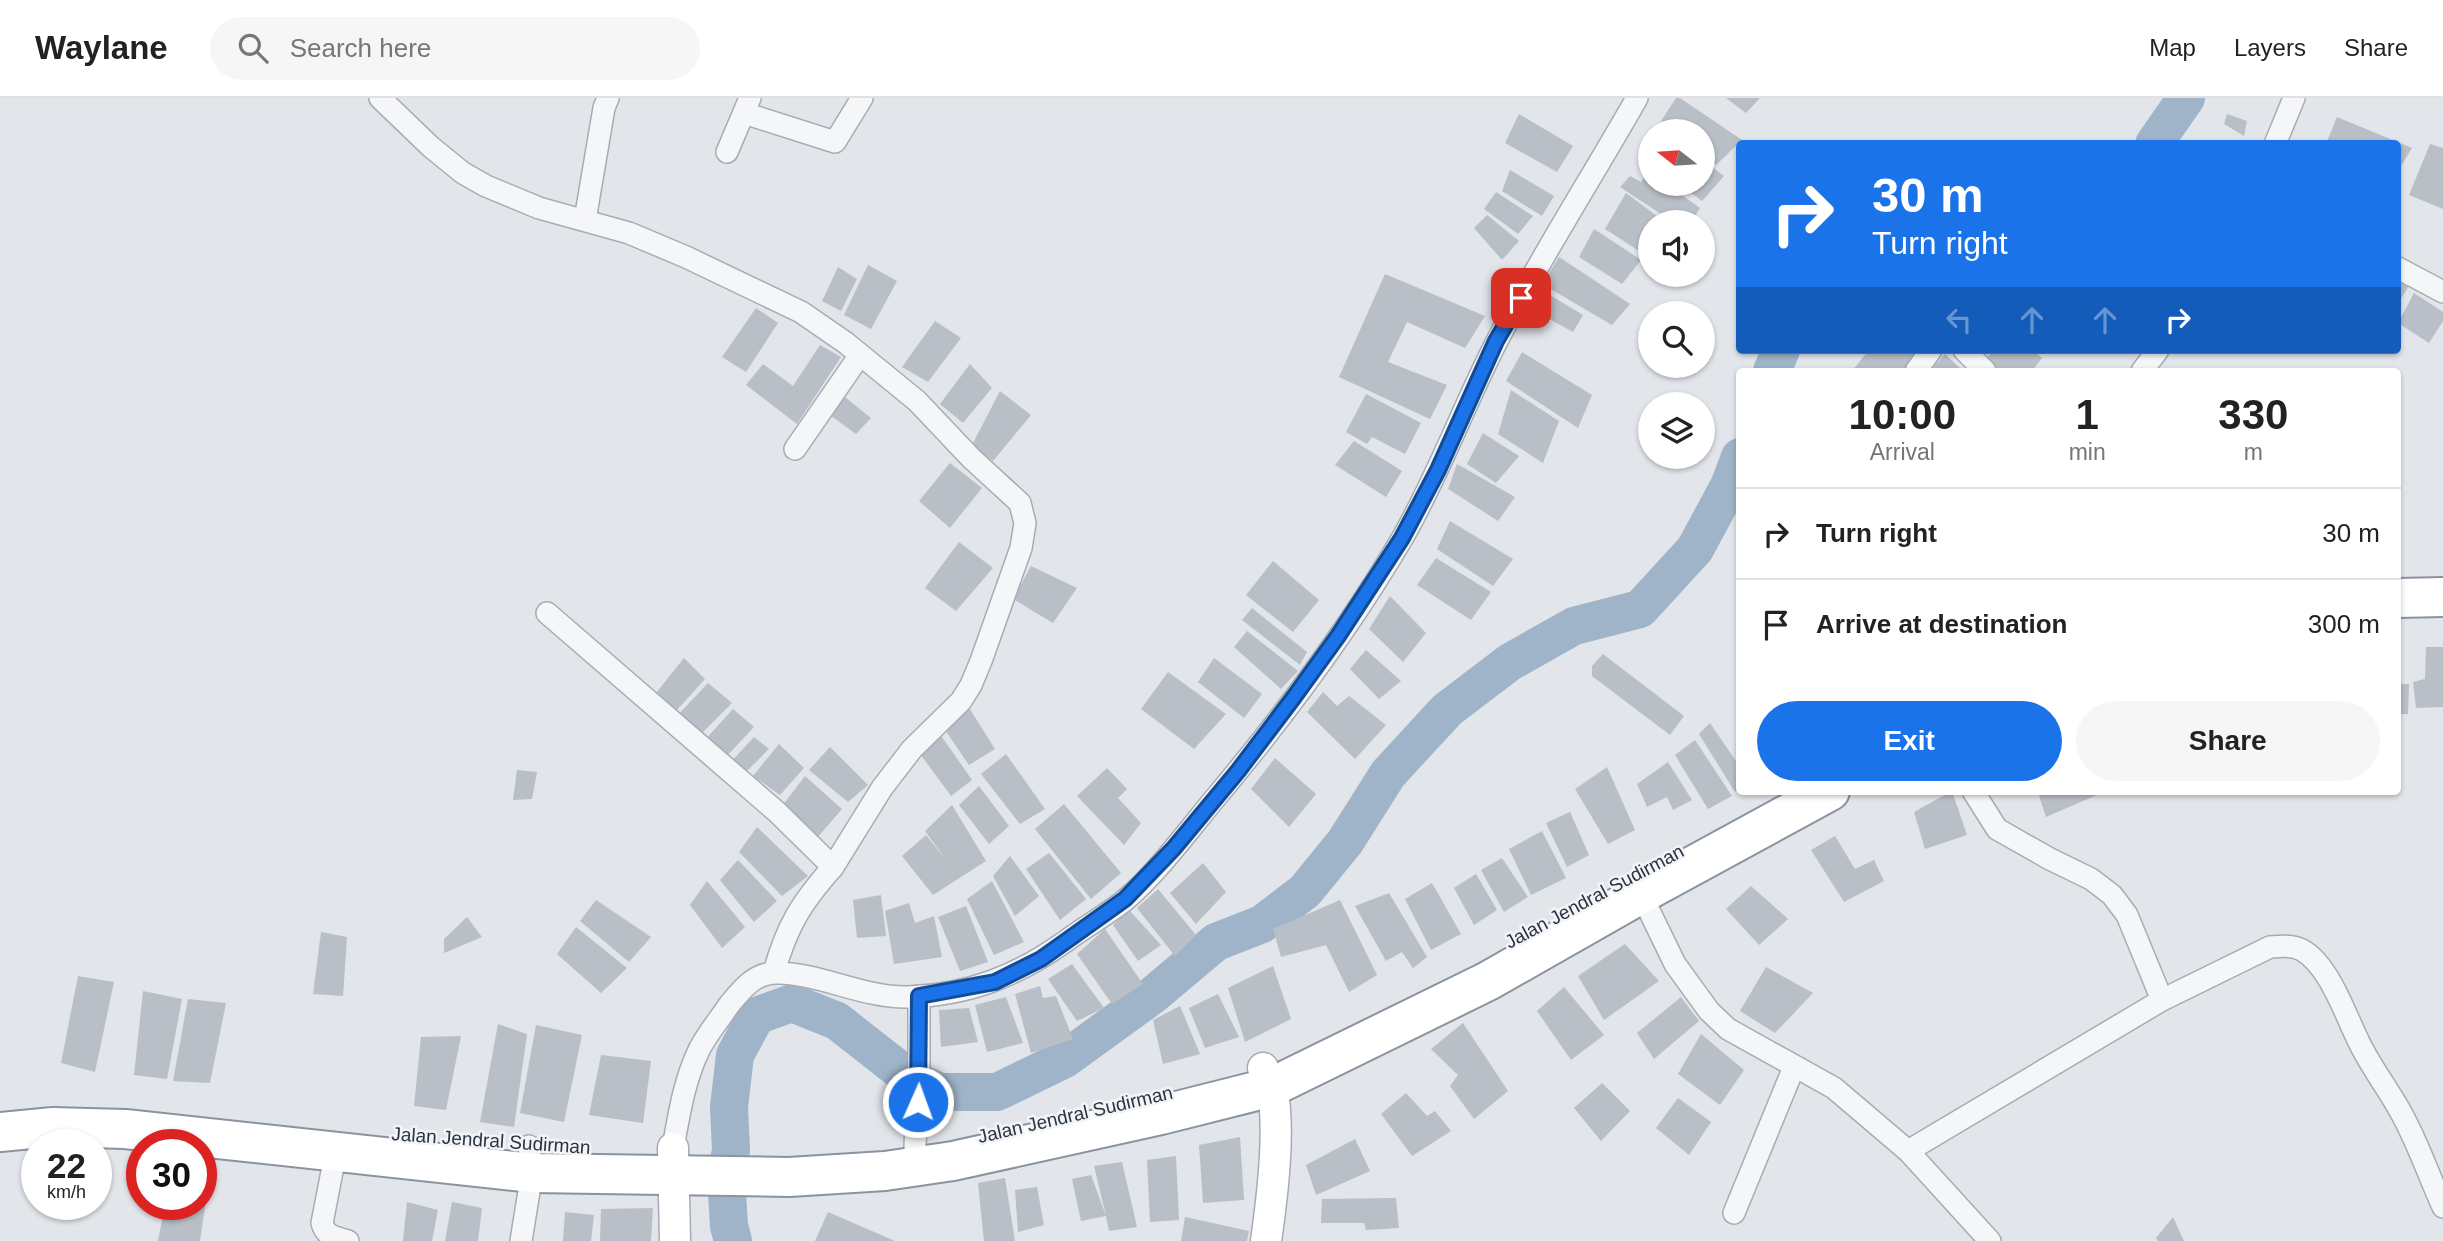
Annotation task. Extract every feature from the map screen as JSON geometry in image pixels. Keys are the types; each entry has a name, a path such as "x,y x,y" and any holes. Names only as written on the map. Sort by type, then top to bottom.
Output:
{"highway":[{"path":"2401,577 2443,577"},
{"path":"2401,598 2443,597"},
{"name":"Jalan Jendral Sudirman","path":"1267,1078 1395,1003 1780,795"},
{"name":"Jalan Jendral Sudirman","path":"0,1132 53,1127 125,1129 336,1151 530,1160 750,1164 789,1178 885,1171 916,1156 953,1161 1051,1140 1267,1078 1488,981 1823,795"},
{"name":"Jalan Jendral Sudirman","path":"0,1111 87,1106 530,1160"}],"street":[{"path":"380,98 431,147 463,173 486,186 539,208 629,233 686,257 800,312 860,355 917,401 971,458 1020,503 1025,523 1021,548 971,685 961,701 912,749 882,788 833,867 798,909 789,926 774,972"},
{"path":"585,220 608,98"},
{"path":"727,152 747,105 835,142 862,98"},
{"path":"675,1241 687,1162 686,1084 699,1050 715,1024 749,981 774,972 905,997 995,982 1041,959 1125,899 1174,848 1238,771 1338,636 1402,538 1438,470 1496,341 1637,98"},
{"path":"2277,140 2294,98"},
{"path":"2401,270 2443,292"},
{"path":"1968,354 1982,368"},
{"path":"795,449 860,355"},
{"path":"547,613 777,812 833,867"},
{"path":"1976,795 1997,829 2091,879 2112,895 2127,915 2162,1000"},
{"path":"1641,894 1675,964 1709,1011 1728,1029 1834,1088 1908,1151 1990,1241"},
{"path":"1908,1151 2162,1000 2270,947 2286,946 2302,950 2326,977 2343,1004 2358,1041 2400,1110 2419,1148 2443,1207"},
{"path":"916,1156 919,996"},
{"path":"1734,1213 1794,1067"},
{"path":"1266,1241 1275,1131 1267,1078"},
{"path":"336,1151 322,1223 328,1236 348,1241"},
{"path":"521,1241 530,1160"}],"building":[{"path":"1676,98 1711,119 1662,119"},
{"path":"1726,98 1760,98 1746,113"},
{"path":"1519,114 1573,146 1557,172 1505,143"},
{"path":"2227,114 2247,121 2244,136 2224,124"},
{"path":"2337,117 2393,140 2328,140"},
{"path":"1715,122 1742,140 1736,140 1736,146 1716,165"},
{"path":"2401,143 2412,148 2401,166"},
{"path":"2430,144 2443,148 2443,209 2409,195"},
{"path":"1715,169 1724,176 1715,186"},
{"path":"1510,170 1554,196 1542,216 1502,191"},
{"path":"1630,176 1638,180 1638,196 1683,196 1700,208 1655,210 1620,187"},
{"path":"1496,192 1533,216 1518,234 1484,209"},
{"path":"1626,193 1649,210 1638,210 1638,250 1605,229"},
{"path":"1487,215 1519,241 1502,260 1474,228"},
{"path":"1594,229 1638,258 1638,264 1622,284 1579,257"},
{"path":"1559,257 1630,304 1612,325 1542,284"},
{"path":"868,265 897,281 871,329 844,315"},
{"path":"838,267 857,279 841,311 822,301"},
{"path":"1385,274 1485,316 1465,348 1407,322 1388,362 1447,385 1430,419 1339,377"},
{"path":"2401,282 2409,286 2401,298"},
{"path":"1540,289 1583,315 1573,332 1531,309"},
{"path":"2414,293 2443,312 2443,321 2429,343 2401,325 2401,317"},
{"path":"756,308 778,323 746,372 722,357"},
{"path":"935,321 961,338 928,382 902,367"},
{"path":"820,345 841,357 797,424 746,385 763,364 793,386"},
{"path":"1522,352 1592,395 1578,428 1506,381"},
{"path":"1866,354 1917,354 1905,368 1854,368"},
{"path":"1945,354 1960,368 1933,368"},
{"path":"1990,354 2037,354 2042,358 2034,368 1997,368 1986,359"},
{"path":"970,364 992,388 963,423 940,404"},
{"path":"1511,390 1559,421 1543,463 1498,434"},
{"path":"1000,391 1031,415 993,461 972,445"},
{"path":"841,394 871,418 856,434 827,413"},
{"path":"1366,394 1421,423 1405,454 1372,437 1367,444 1346,432"},
{"path":"1483,433 1519,456 1496,483 1467,464"},
{"path":"1354,441 1402,471 1386,497 1335,465"},
{"path":"950,463 982,488 950,528 919,501"},
{"path":"1457,464 1515,497 1498,521 1448,489"},
{"path":"1450,521 1513,559 1493,586 1437,549"},
{"path":"959,542 993,568 956,611 925,588"},
{"path":"1436,558 1491,592 1471,620 1417,585"},
{"path":"1273,561 1319,600 1293,632 1246,595"},
{"path":"1031,566 1077,588 1053,623 1013,599"},
{"path":"1390,596 1426,633 1403,662 1369,629"},
{"path":"1252,608 1307,652 1300,665 1242,620"},
{"path":"1247,631 1298,671 1281,689 1234,647"},
{"path":"2426,647 2443,647 2443,707 2416,708 2413,682 2425,679"},
{"path":"1366,650 1401,681 1379,699 1350,669"},
{"path":"1603,654 1684,716 1670,735 1592,676 1592,666"},
{"path":"684,658 705,679 676,711 656,693"},
{"path":"1214,658 1262,694 1244,718 1198,682"},
{"path":"1168,672 1226,714 1194,749 1141,709"},
{"path":"708,683 732,703 699,736 678,715"},
{"path":"2401,684 2409,684 2408,714 2401,714"},
{"path":"1323,692 1337,706 1349,696 1386,725 1355,759 1307,712"},
{"path":"968,706 995,749 969,765 943,727"},
{"path":"733,709 754,727 723,760 704,741"},
{"path":"1710,723 1736,761 1735,792 1699,734"},
{"path":"937,730 972,780 951,796 918,751"},
{"path":"754,737 769,749 742,776 728,765"},
{"path":"1695,740 1732,796 1708,809 1675,755"},
{"path":"779,744 804,768 780,795 753,776"},
{"path":"830,747 868,785 848,802 809,770"},
{"path":"1006,754 1045,809 1020,824 981,774"},
{"path":"1275,758 1316,794 1289,827 1251,789"},
{"path":"1668,762 1692,800 1673,810 1667,797 1647,807 1637,784"},
{"path":"1607,767 1635,830 1608,844 1575,789"},
{"path":"1107,768 1127,789 1118,798 1141,823 1124,845 1077,796"},
{"path":"517,770 537,772 532,799 513,800"},
{"path":"805,776 842,809 817,838 782,806"},
{"path":"979,786 1009,826 989,844 959,805"},
{"path":"1945,795 1953,795 1967,835 1925,849 1914,812"},
{"path":"2041,795 2097,795 2046,817 2039,796"},
{"path":"1064,804 1121,873 1091,899 1035,829"},
{"path":"952,805 986,861 933,895 902,856 926,835 946,860 925,831"},
{"path":"1570,812 1589,855 1567,867 1546,823"},
{"path":"757,827 808,876 782,896 739,852"},
{"path":"1542,831 1566,878 1531,895 1509,849"},
{"path":"1835,836 1855,869 1874,860 1884,881 1844,902 1811,850"},
{"path":"1049,853 1086,899 1060,920 1026,869"},
{"path":"1010,856 1039,896 1015,916 993,876"},
{"path":"1502,858 1528,897 1504,912 1481,870"},
{"path":"738,860 777,901 754,922 720,880"},
{"path":"1203,863 1226,892 1196,924 1170,893"},
{"path":"1476,874 1497,910 1474,925 1454,888"},
{"path":"707,881 745,927 722,948 690,905"},
{"path":"992,881 1024,942 994,955 967,899"},
{"path":"1432,883 1461,934 1431,950 1405,899"},
{"path":"1751,886 1788,919 1759,945 1726,909"},
{"path":"1158,889 1196,935 1175,956 1137,908"},
{"path":"1389,893 1427,957 1413,968 1402,952 1386,961 1355,906"},
{"path":"881,895 886,936 857,938 853,900"},
{"path":"596,900 651,937 629,962 580,921"},
{"path":"1340,900 1377,975 1349,992 1326,945 1281,957 1273,929"},
{"path":"909,903 915,923 934,916 942,957 894,964 885,911"},
{"path":"966,906 988,962 960,971 938,917"},
{"path":"1129,910 1161,945 1138,961 1113,925"},
{"path":"467,917 482,937 444,953 444,939"},
{"path":"576,927 627,968 601,993 557,954"},
{"path":"1105,929 1143,984 1112,1004 1077,954"},
{"path":"321,932 347,937 343,996 313,994"},
{"path":"1625,944 1659,981 1604,1020 1578,976"},
{"path":"1072,964 1104,1008 1077,1021 1048,979"},
{"path":"1273,966 1291,1019 1245,1042 1228,988"},
{"path":"1766,967 1813,993 1775,1033 1740,1011"},
{"path":"78,976 114,982 95,1072 61,1063"},
{"path":"1040,986 1043,998 1056,996 1073,1039 1031,1053 1015,994"},
{"path":"1564,987 1604,1035 1571,1060 1537,1011"},
{"path":"143,991 182,999 167,1079 134,1075"},
{"path":"1218,994 1239,1037 1205,1048 1189,1008"},
{"path":"1006,997 1023,1043 987,1052 975,1005"},
{"path":"1681,997 1699,1021 1654,1059 1637,1033"},
{"path":"188,999 226,1003 210,1083 173,1081"},
{"path":"1180,1006 1200,1054 1163,1064 1153,1020"},
{"path":"969,1008 978,1042 941,1047 939,1010"},
{"path":"1463,1023 1508,1091 1474,1119 1450,1086 1458,1075 1431,1049"},
{"path":"498,1024 527,1034 514,1127 480,1122"},
{"path":"536,1025 582,1035 564,1122 520,1113"},
{"path":"1701,1034 1744,1070 1720,1105 1678,1074"},
{"path":"461,1036 446,1110 414,1106 421,1037"},
{"path":"601,1055 651,1061 643,1123 589,1115"},
{"path":"1602,1083 1630,1111 1601,1141 1574,1108"},
{"path":"1406,1093 1427,1116 1435,1111 1451,1131 1412,1156 1381,1114"},
{"path":"1678,1098 1711,1122 1689,1155 1656,1128"},
{"path":"1240,1137 1244,1200 1203,1203 1199,1145"},
{"path":"1355,1139 1370,1171 1316,1195 1306,1165"},
{"path":"1176,1156 1179,1220 1150,1222 1147,1160"},
{"path":"1122,1162 1137,1227 1109,1231 1094,1166"},
{"path":"1091,1175 1106,1216 1081,1221 1072,1179"},
{"path":"1005,1178 1015,1241 984,1241 978,1183"},
{"path":"1037,1187 1044,1225 1018,1232 1015,1190"},
{"path":"1396,1198 1399,1228 1366,1230 1364,1223 1321,1223 1322,1199"},
{"path":"407,1202 438,1210 432,1241 403,1241"},
{"path":"452,1202 482,1208 478,1241 445,1241"},
{"path":"653,1208 651,1241 600,1241 601,1209"},
{"path":"565,1212 594,1215 591,1241 563,1241"},
{"path":"828,1212 895,1241 815,1241"},
{"path":"1185,1217 1249,1231 1247,1241 1181,1241"},
{"path":"2173,1217 2184,1241 2158,1241 2156,1238"},
{"path":"162,1220 203,1220 200,1241 158,1241"}],"waterway":[{"path":"2157,140 2186,98"},
{"path":"1773,368 1779,354"},
{"path":"733,1241 729,1226 726,1176 731,1150 729,1107 735,1055 756,1016 792,1003 837,1021 911,1079 940,1092 997,1092 1065,1059 1153,995 1216,942 1262,924 1305,891 1345,842 1388,774 1447,710 1510,662 1574,626 1640,609 1695,549 1736,468"}],"route":[{"path":"918,1102 919,996 995,982 1041,959 1125,899 1174,848 1238,771 1294,697 1338,636 1402,538 1438,470 1496,341 1521,298"}]}
